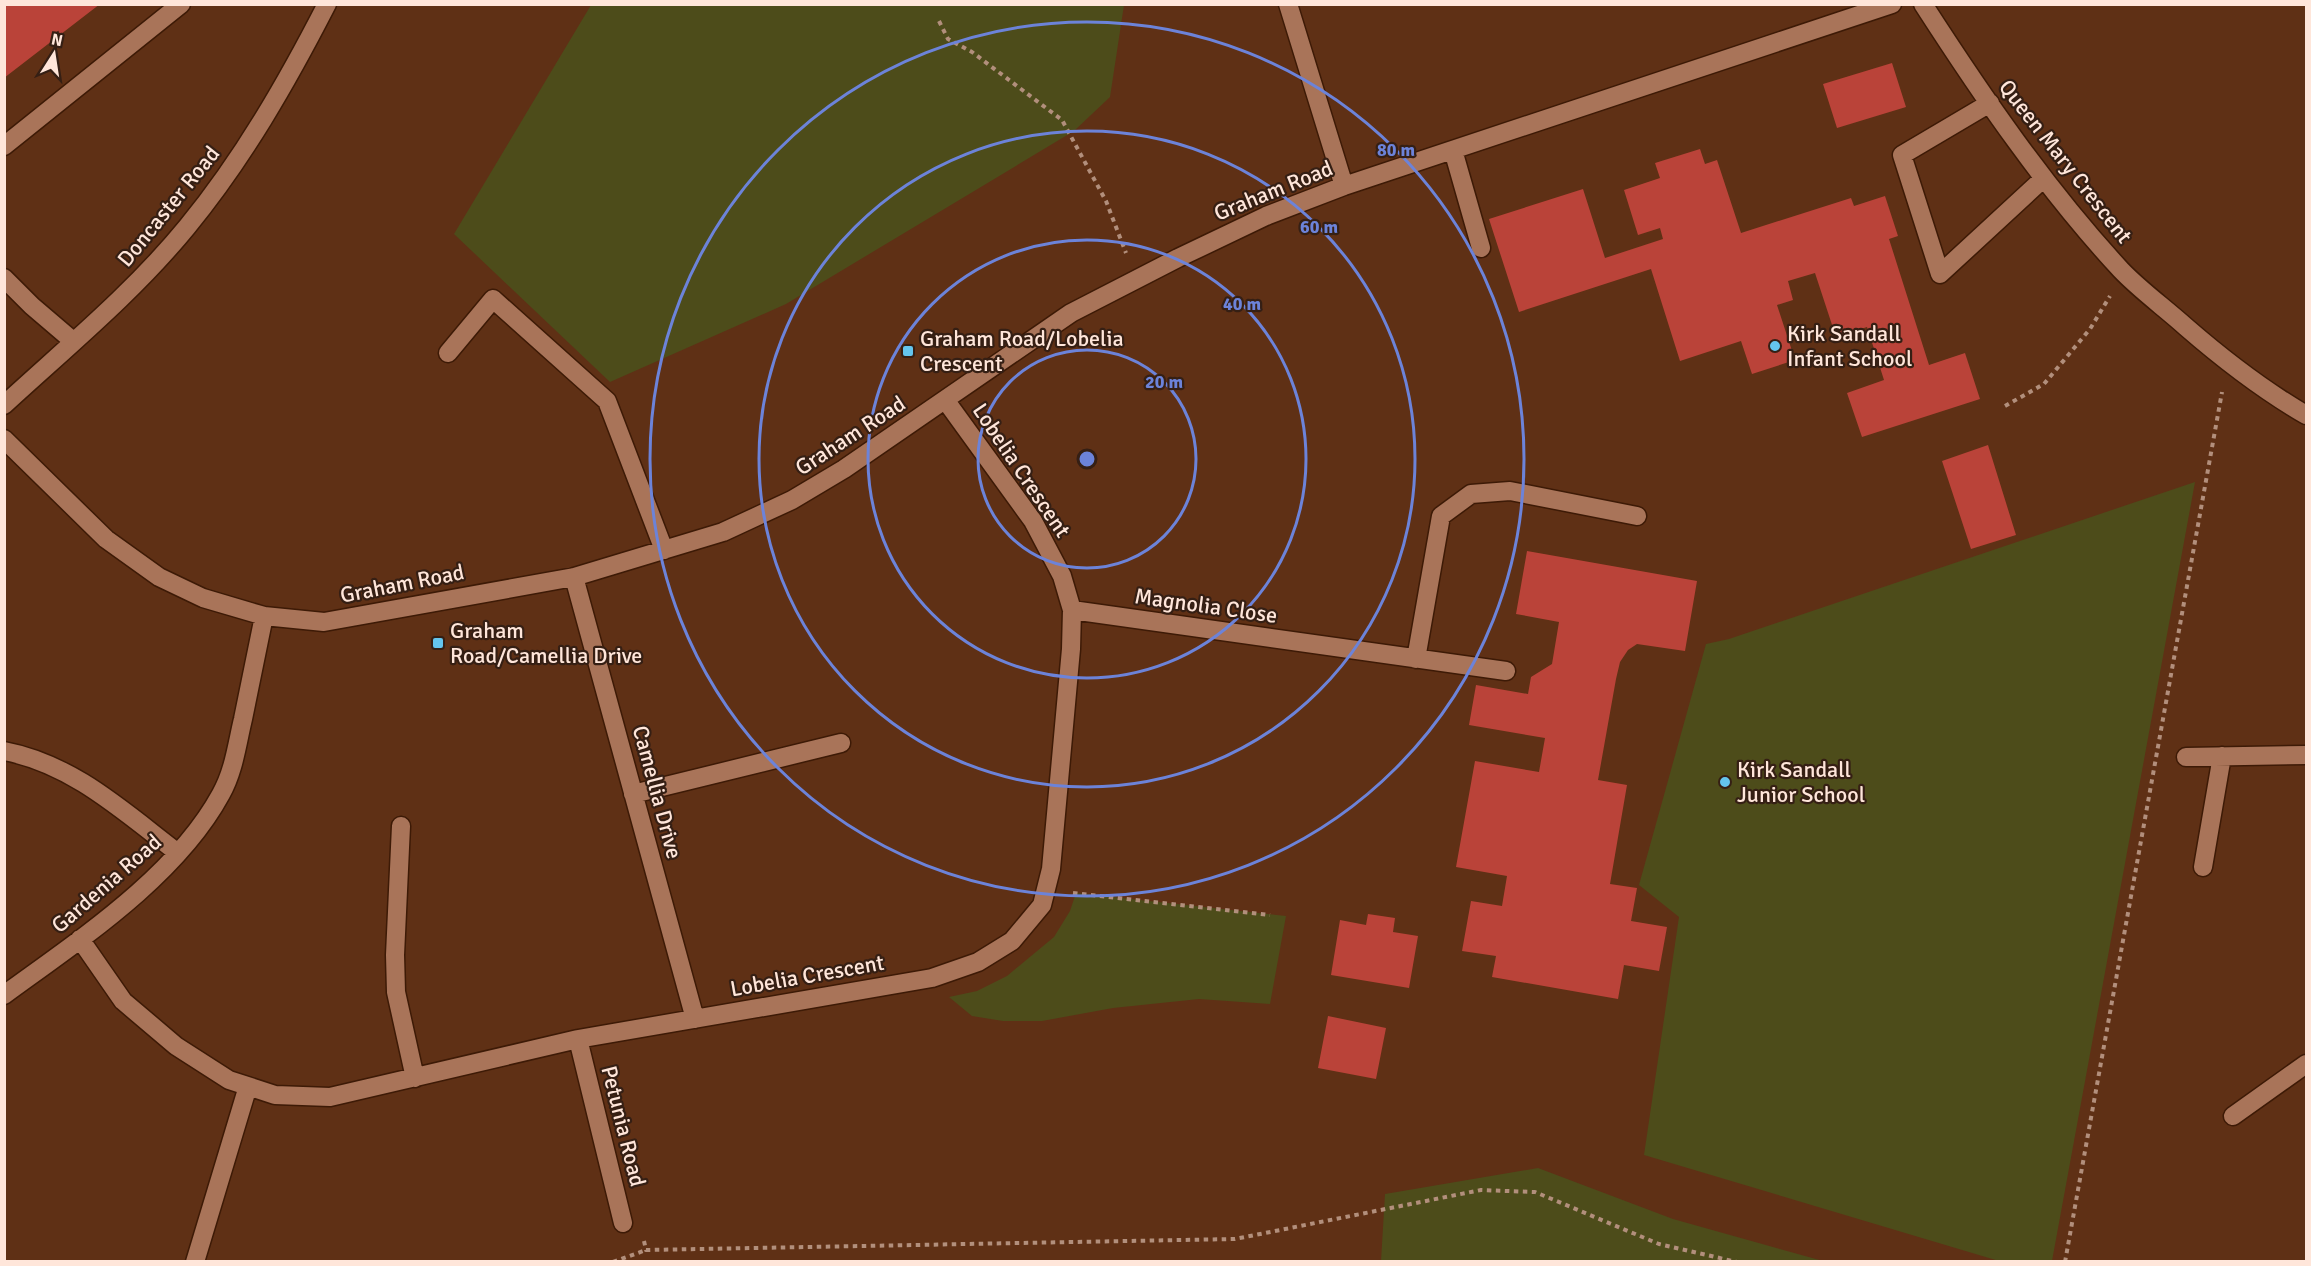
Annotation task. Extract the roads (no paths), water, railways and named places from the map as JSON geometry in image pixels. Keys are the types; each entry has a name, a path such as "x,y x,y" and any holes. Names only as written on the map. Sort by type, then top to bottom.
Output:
{"street":[{"path":"4,146 181,4"},
{"name":"Doncaster Road","path":"4,405 120,300 187,227 241,154 293,70 327,4"},
{"path":"1288,4 1344,186"},
{"name":"Graham Road","path":"4,439 106,539 159,577 203,598 264,616 324,622 574,577 723,532 792,500 844,469 946,401 1071,314 1266,216 1344,186 1892,4"},
{"name":"Queen Mary Crescent","path":"1923,4 2044,178 2123,272 2228,362 2275,397 2307,415"},
{"path":"1990,103 1902,155 1940,274 2044,178"},
{"path":"1453,150 1481,248"},
{"path":"4,278 73,341"},
{"path":"448,352 493,299 607,401 664,550"},
{"name":"Lobelia Crescent","path":"80,939 123,1000 176,1046 229,1080 275,1095 330,1097 578,1039 932,978 978,962 1012,941 1042,905 1051,869 1071,649 1072,610 1062,576 1033,521 946,401"},
{"path":"1416,659 1441,516 1471,494 1510,491 1637,516"},
{"name":"Camellia Drive","path":"574,577 695,1019"},
{"name":"Magnolia Close","path":"1072,610 1506,671"},
{"name":"Gardenia Road","path":"4,994 80,939 132,897 178,853 202,823 222,793 233,766 264,616"},
{"path":"633,794 841,743"},
{"path":"4,751 22,754 55,766 90,786 178,853"},
{"path":"2186,757 2307,755"},
{"path":"2203,867 2222,756"},
{"path":"401,826 395,955 396,992 415,1078"},
{"name":"Petunia Road","path":"578,1039 623,1223"},
{"path":"2234,1116 2307,1064"},
{"path":"195,1262 248,1086"}],"place":[{"name":"Kirk Sandall Infant School","path":"1775,346"},
{"name":"Graham Road/Lobelia Crescent","path":"908,351"},
{"name":"Graham Road/Camellia Drive","path":"438,643"},
{"name":"Kirk Sandall Junior School","path":"1725,782"}]}
